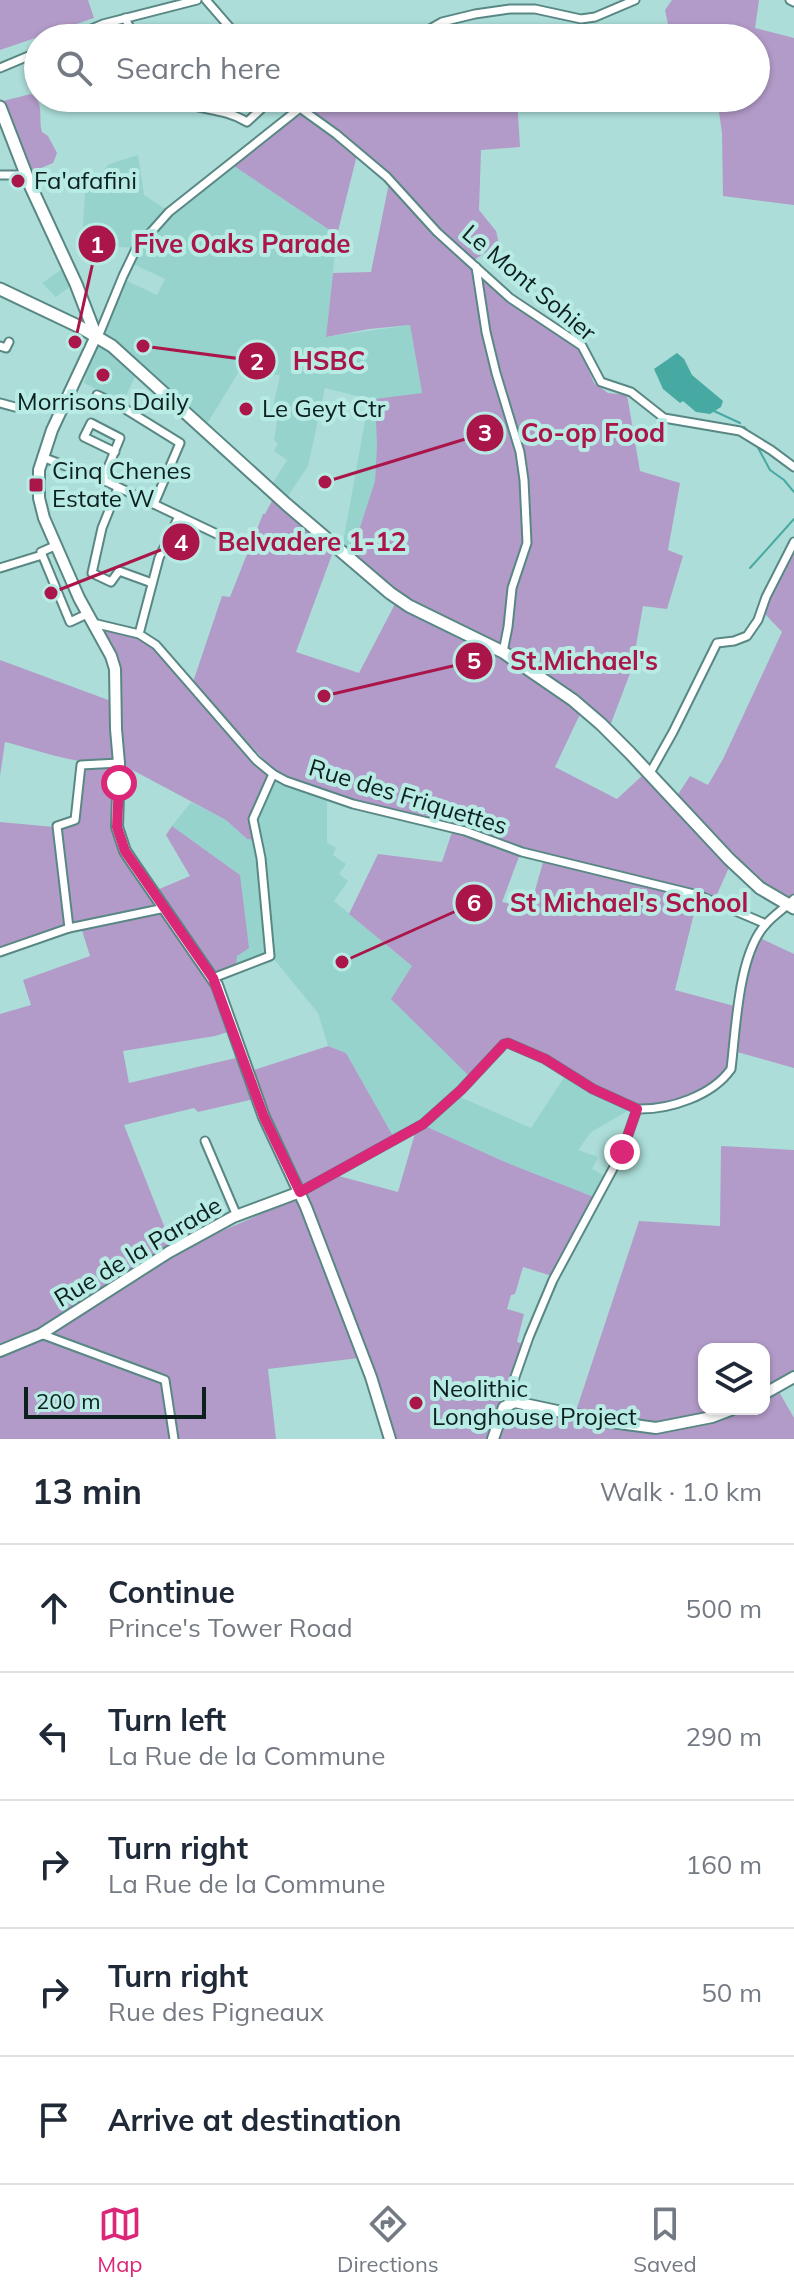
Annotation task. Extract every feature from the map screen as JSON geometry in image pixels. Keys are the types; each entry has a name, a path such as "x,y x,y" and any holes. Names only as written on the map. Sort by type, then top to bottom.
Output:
{"main road":[{"path":"0,107 2,121 96,336 42,457 39,498 44,518 115,669 119,763 117,827 120,838 133,863 213,978 264,1117 300,1192 371,1377 390,1439"},
{"path":"0,289 80,327 112,346 286,504 390,593 409,606 503,652 573,700 650,773 760,888 792,904"},
{"path":"80,327 87,324 89,315"},
{"name":"Rue de la Parade","path":"0,1351 41,1334 169,1252 237,1216 300,1192"},
{"path":"770,1391 794,1377"},
{"path":"493,1439 504,1407 515,1402 604,1421 656,1428 717,1415"}],"street":[{"path":"103,24 197,0"},
{"path":"206,0 227,24"},
{"path":"438,24 510,9 535,9 581,19 595,17 635,0"},
{"path":"125,18 128,24"},
{"path":"0,68 24,58"},
{"path":"226,112 247,122 258,112"},
{"path":"96,336 136,249 169,212 295,112"},
{"name":"Le Mont Sohier","path":"306,112 387,177 437,232 510,298 582,346 601,382 631,392 664,418 740,431 794,467"},
{"path":"0,175 26,175"},
{"path":"475,265 486,332 520,452 524,480 527,543 512,588 503,652"},
{"path":"0,346 6,348 9,342"},
{"path":"97,395 180,443 154,504"},
{"path":"0,403 15,407"},
{"path":"103,480 115,452 120,438 91,423 84,437 115,452"},
{"path":"42,457 103,480 240,545"},
{"path":"118,488 102,528 92,573 111,582 119,571 152,583"},
{"path":"139,634 159,558 179,516"},
{"path":"650,773 717,643 747,636 758,620 777,572 794,542"},
{"path":"57,545 41,552 58,592 70,585"},
{"path":"0,568 42,555"},
{"name":"Rue des Friquettes","path":"58,592 70,622 89,618 139,634 156,645 256,760 286,781 353,804 465,831 522,852 698,895 766,924"},
{"path":"69,928 57,826 75,820 81,765 119,763"},
{"path":"213,978 270,956 261,858 253,819 273,774"},
{"path":"300,1192 423,1124 461,1090 504,1044 545,1059 593,1089 637,1109 672,1105 723,1081 731,1069 744,971 758,935 766,924 792,904"},
{"path":"0,952 69,928 165,908"},
{"path":"509,1404 509,1394 529,1337 553,1280 622,1152 637,1109"},
{"path":"205,1141 237,1216"},
{"path":"41,1334 165,1380 174,1439"}],"shaded area":[{"path":"0,0 88,0 94,18 76,24 24,24 24,42 0,50"},
{"path":"672,0 759,0 756,24 668,24 665,10"},
{"path":"770,32 794,38 794,205 723,196 719,112 770,112"},
{"path":"24,96 24,112 40,112 42,132 48,136 57,153 53,163 29,173 3,101"},
{"path":"313,112 518,112 520,147 481,150 479,210 496,231 499,244 474,260 345,136"},
{"path":"302,115 357,155 337,235 234,166"},
{"path":"138,155 144,195 167,210 134,248 82,244 85,192 109,164"},
{"path":"234,166 337,235 326,337 410,325 422,394 377,444 375,481 351,555 342,548 369,399 325,388 308,466 286,499 271,486 287,460 274,451 278,444 274,440 278,415 272,412 280,375 241,368 207,424 104,332 125,280 157,295 165,279 131,263 140,248 169,217"},
{"path":"389,183 472,266 487,354 517,454 521,479 524,540 510,587 506,630 500,644 403,600 351,555 375,481 375,399 422,393 410,325 326,337 333,273 371,272"},
{"path":"64,268 72,285 56,297 42,283"},
{"path":"480,275 525,314 581,351 594,383 608,393 627,395 640,471 680,483 668,550 683,556 667,609 643,606 632,668 610,726 510,653 508,647 517,581 532,542 523,448 495,358"},
{"path":"100,346 137,373 123,402 84,383 86,377 82,374 95,348"},
{"path":"677,353 684,359 692,375 723,401 721,407 710,414 696,412 663,389 654,369"},
{"path":"273,499 333,552 296,652 359,673 396,602 501,655 581,712 555,767 617,799 645,773 730,865 715,899 352,802 277,774 193,682 222,596 230,597 263,514"},
{"path":"794,547 794,897 790,901 759,882 677,796 690,776 708,785 723,759 782,632 766,615 766,604"},
{"path":"105,630 140,639 154,648 268,775 250,818 253,840 247,839 226,820 125,766 119,720 117,663"},
{"path":"0,660 111,701 114,759 104,762 77,760 5,742 0,776"},
{"path":"111,765 116,769 119,847 155,905 73,924 62,828 79,821 83,767"},
{"path":"273,780 327,798 327,843 336,848 333,855 346,864 339,874 348,881 334,901 413,967 392,999 469,1076 423,1121 393,1136 346,1053 328,1046 318,1013 273,958 255,820"},
{"path":"191,802 226,820 247,839 253,840 267,953 236,965 240,875 172,826"},
{"path":"0,822 54,827 65,925 0,948"},
{"path":"172,826 240,875 249,948 237,956 236,965 215,972 157,890 190,876 166,835"},
{"path":"452,832 520,854 502,902 530,908 544,859 698,897 675,990 734,1006 726,1073 678,1100 652,1106 639,1105 596,1087 562,1065 503,1040 469,1076 391,999 412,966 349,914 378,854 442,862"},
{"path":"162,912 210,981 231,1031 123,1051 129,1083 240,1057 254,1099 198,1112 194,1108 124,1125 172,1246 39,1333 0,1348 0,1014 31,1005 23,980 90,956 81,927"},
{"path":"760,938 794,954 794,1068 737,1052 746,974"},
{"path":"328,1046 346,1053 393,1136 301,1188 267,1116 251,1071"},
{"path":"565,1076 631,1109 591,1132 578,1150 598,1157 592,1169 605,1176 594,1197 425,1126 460,1097 531,1128"},
{"path":"425,1126 594,1197 552,1276 523,1267 507,1309 524,1314 517,1342 523,1344 490,1439 393,1439 373,1374 306,1194 335,1175 398,1192 416,1130"},
{"path":"721,1146 794,1150 794,1371 770,1385 770,1343 698,1343 698,1414 642,1423 576,1411 639,1221 720,1226"},
{"path":"298,1198 359,1358 268,1369 276,1439 179,1439 168,1378 51,1336 51,1330 185,1247"},
{"path":"40,1338 163,1382 172,1439 0,1439 0,1354"},
{"path":"778,1390 794,1418 794,1439 498,1439 508,1411 514,1407 641,1431 724,1415 770,1415 770,1394"}],"waterway":[{"path":"714,411 740,423"},
{"path":"744,427 752,436"},
{"path":"756,444 770,470 794,492"},
{"path":"750,568 794,519"}],"place":[{"name":"Fa'afafini","path":"18,181"},
{"name":"Five Oaks Parade","path":"75,342"},
{"name":"HSBC","path":"143,346"},
{"name":"Morrisons Daily","path":"103,375"},
{"name":"Le Geyt Ctr","path":"246,409"},
{"name":"Co-op Food","path":"325,482"},
{"name":"Cinq Chenes Estate W","path":"36,485"},
{"name":"Belvadere 1-12","path":"51,593"},
{"name":"St.Michael's","path":"324,696"},
{"name":"St Michael's School","path":"342,962"},
{"name":"Neolithic Longhouse Project","path":"416,1403"}],"route":[{"path":"119,783 117,827 125,851 217,985 264,1117 300,1192 423,1124 508,1043 545,1059 593,1089 637,1109 622,1152"}]}
